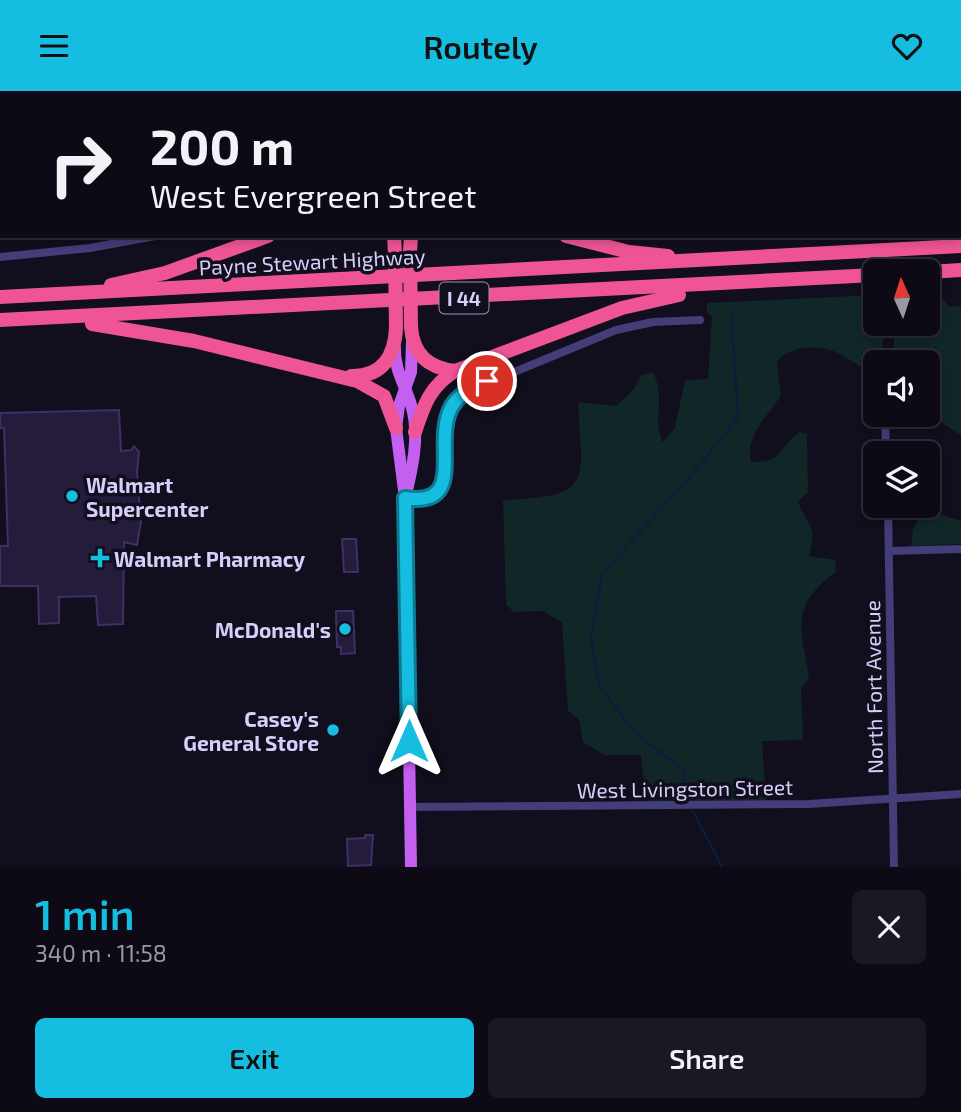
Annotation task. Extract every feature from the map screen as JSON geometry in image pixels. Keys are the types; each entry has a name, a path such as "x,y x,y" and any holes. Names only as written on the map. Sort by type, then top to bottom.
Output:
{"highway":[{"path":"54,296 165,273 262,238"},
{"path":"395,238 403,252 407,332 427,363 456,371"},
{"path":"403,252 410,238"},
{"path":"574,238 629,252 722,261"},
{"name":"Payne Stewart Highway","path":"0,297 722,261 961,246"},
{"path":"940,271 961,270"},
{"name":"I 44","path":"0,320 863,276"},
{"path":"415,432 428,395 444,377 456,371 622,307 734,284"},
{"path":"52,319 137,330 340,375 359,376 375,372 386,363 407,332"},
{"path":"340,375 381,393 389,405 396,428"}],"main road":[{"path":"407,332 411,372 404,390 396,428 405,498 411,867"},
{"path":"395,348 396,365 413,413 415,432 413,468 405,498"}],"street":[{"path":"0,257 77,250 144,238"},
{"path":"405,498 427,501 441,489 445,426 454,404 466,392 616,330 653,322 700,320"},
{"name":"North Fort Avenue","path":"888,518 894,867"},
{"path":"889,551 961,549"},
{"name":"West Livingston Street","path":"410,807 743,805 961,794"}],"green space":[{"path":"863,296 863,336 883,336 882,350 863,350 863,368 825,349 798,349 783,356 777,361 781,396 758,427 751,444 751,462 762,462 775,457 800,432 807,434 808,492 798,502 811,527 812,546 809,556 835,560 836,572 811,596 802,619 809,678 801,689 803,740 762,741 766,800 646,801 641,755 604,755 583,742 579,720 568,711 562,623 543,611 514,612 506,605 503,500 554,495 568,489 576,480 580,468 578,402 616,406 634,389 641,375 653,372 659,392 658,425 663,442 675,428 685,380 708,379 712,317 707,312 707,303"},
{"path":"940,296 950,307 961,306 961,435 940,422 940,350 894,350 894,336 940,336"},
{"path":"940,514 961,521 961,544 911,546 913,529 919,518 940,518"}],"building":[{"name":"Walmart Supercenter","path":"119,410 121,451 131,450 134,446 139,452 137,472 141,521 137,545 124,542 123,624 98,625 96,596 59,597 59,623 39,624 38,586 0,586 0,546 8,546 4,428 0,428 0,413"},
{"path":"342,539 356,539 358,572 344,572"},
{"name":"McDonald's","path":"336,611 353,611 355,653 341,654 341,647 337,647"},
{"path":"365,835 373,835 371,865 348,866 347,839 365,838"}],"waterway":[{"path":"690,803 683,770 634,732 599,685 591,639 602,574 688,479 738,417 731,310"},
{"path":"693,811 722,867"}],"place":[{"name":"Walmart Supercenter","path":"72,496"},
{"name":"Walmart Pharmacy","path":"100,558"},
{"name":"McDonald's","path":"345,629"},
{"name":"Casey's General Store","path":"333,730"}],"route":[{"path":"409,741 405,498 427,501 439,493 444,476 445,426 448,414 461,395 487,381"}]}
